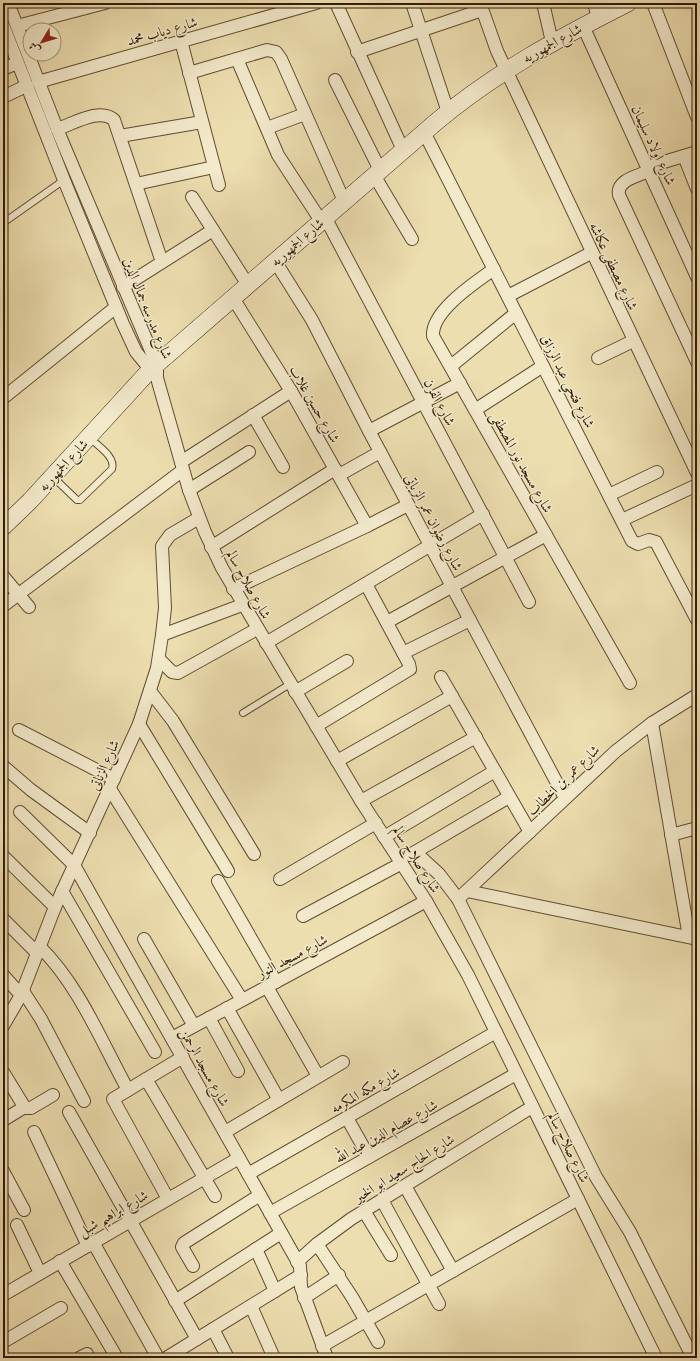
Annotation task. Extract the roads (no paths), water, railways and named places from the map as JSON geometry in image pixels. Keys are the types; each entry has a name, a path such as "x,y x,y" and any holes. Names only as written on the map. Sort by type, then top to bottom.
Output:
{"main road":[{"name":"شارع الجمهوريه","path":"4,523 155,371 233,298 344,200 448,112 506,70 552,42 583,26 596,11 628,3"}],"street":[{"name":"شارع مدرسه جمال الدين","path":"8,3 38,82 123,287 155,371"},
{"path":"17,26 105,3"},
{"name":"شارع دياب محمد","path":"38,82 316,3"},
{"path":"336,3 357,52 403,150"},
{"path":"412,3 448,112"},
{"path":"543,3 552,42"},
{"path":"653,3 697,117"},
{"path":"357,52 481,7"},
{"name":"شارع مصطفى عكاشه","path":"481,7 506,70 591,253 697,473"},
{"name":"شارع مدرسه جمال الدين","path":"3,25 26,86 116,307 136,352 155,371"},
{"name":"شارع اولاد سليمان","path":"583,26 697,277"},
{"path":"181,42 219,185"},
{"path":"189,73 267,50 276,52 281,59 344,200"},
{"name":"شارع الفرن","path":"238,58 266,128 283,164 323,219 423,402 529,602"},
{"path":"3,68 17,63"},
{"path":"335,80 377,172 412,239"},
{"path":"3,97 26,86"},
{"path":"57,129 101,114 114,120 162,262"},
{"path":"266,128 306,114"},
{"path":"120,136 202,122"},
{"name":"شارع فتحي عبد الرزاق","path":"424,132 634,543 641,544 652,540 656,542 697,620"},
{"path":"697,152 648,169 623,183 619,188 619,195 697,362"},
{"path":"684,156 697,189"},
{"path":"136,184 214,166"},
{"path":"192,197 248,285"},
{"path":"123,287 213,230"},
{"path":"508,296 591,253"},
{"name":"شارع رضوان عمر الزياتى","path":"275,261 312,320 408,505 565,798"},
{"name":"شارع مسجد نور المصطفى","path":"494,269 461,294 434,325 434,336 630,683"},
{"name":"شارع حسين غلاب","path":"233,298 291,391 367,526"},
{"path":"3,398 116,307"},
{"path":"451,366 516,313"},
{"path":"598,358 633,341"},
{"path":"475,410 543,366"},
{"name":"شارع صلاح سالم","path":"155,371 189,490 199,518 233,589 384,837 426,901 468,975 656,1358"},
{"path":"369,431 460,383"},
{"path":"3,606 182,466 253,415 291,391"},
{"path":"253,415 283,467"},
{"path":"189,490 250,452"},
{"path":"212,547 337,472 380,452"},
{"path":"609,495 657,472"},
{"path":"622,520 697,485"},
{"path":"233,589 408,505"},
{"path":"266,643 483,514"},
{"name":"شارع الزناتى","path":"3,1026 22,993 37,949 54,907 90,833 139,724 159,659 165,608 162,546 170,535 199,518"},
{"path":"387,622 546,535"},
{"path":"3,576 29,607"},
{"path":"316,726 407,671 410,667 366,584"},
{"path":"162,635 242,604"},
{"path":"403,653 470,620"},
{"path":"159,659 172,672 178,673 257,629"},
{"path":"293,688 346,661"},
{"path":"441,678 530,832"},
{"path":"150,690 173,721 254,854"},
{"name":"شارع عمر بن الخطاب","path":"462,895 616,751 652,723 697,695"},
{"path":"337,761 452,696"},
{"path":"462,895 693,938 671,835 652,723"},
{"path":"139,724 228,871"},
{"path":"19,730 112,784 242,1000"},
{"path":"362,801 476,738"},
{"path":"3,766 31,790 90,833"},
{"path":"384,837 494,771"},
{"path":"303,916 401,862 415,852 509,797"},
{"name":"شارع مسجد الرحمن","path":"20,812 74,865 183,1057 297,1262 301,1275 300,1282 304,1298 327,1358"},
{"path":"280,879 376,823"},
{"path":"671,835 697,828"},
{"path":"415,852 462,895 596,1177 630,1232 692,1358"},
{"path":"3,856 54,907"},
{"path":"218,881 318,1076"},
{"path":"62,891 155,1052"},
{"name":"شارع مسجد النور","path":"172,1038 426,901"},
{"path":"3,919 37,949 54,961 67,978 128,1090"},
{"path":"144,939 194,1026"},
{"path":"3,975 22,993 41,1019 84,1101"},
{"path":"227,1008 279,1100"},
{"path":"209,1018 238,1071"},
{"name":"شارع مكه المكرمه","path":"248,1174 496,1032"},
{"path":"168,1199 113,1101 114,1098 183,1057"},
{"path":"225,1132 343,1062"},
{"path":"3,1072 25,1108"},
{"name":"شارع عصام الدين عبد الله","path":"270,1213 516,1074"},
{"path":"146,1079 215,1196"},
{"path":"5,1119 20,1109 31,1108 53,1095"},
{"name":"شارع الحاج سعيد ابو الخير","path":"297,1262 317,1244 364,1211 532,1107"},
{"path":"68,1112 197,1339"},
{"path":"347,1118 369,1157"},
{"path":"34,1132 90,1244 158,1358"},
{"name":"شارع ابراهيم شبل","path":"4,1292 40,1273 239,1158"},
{"path":"4,1174 24,1210"},
{"path":"405,1186 453,1271"},
{"path":"193,1266 182,1247 184,1243 260,1195"},
{"path":"322,1346 578,1199"},
{"path":"382,1200 439,1304"},
{"path":"364,1211 391,1255"},
{"path":"16,1225 40,1273"},
{"path":"175,1301 281,1233"},
{"path":"317,1244 339,1275 378,1342"},
{"path":"256,1249 275,1291"},
{"path":"60,1261 117,1358"},
{"path":"169,1357 301,1275"},
{"path":"304,1298 339,1275"},
{"path":"251,1306 274,1358"},
{"path":"3,1342 61,1308"},
{"path":"213,1329 228,1358"}],"lane":[{"path":"3,223 64,180"},
{"path":"52,476 77,500 80,500 112,469 113,465 111,459 89,436"},
{"path":"243,713 293,688"}]}
